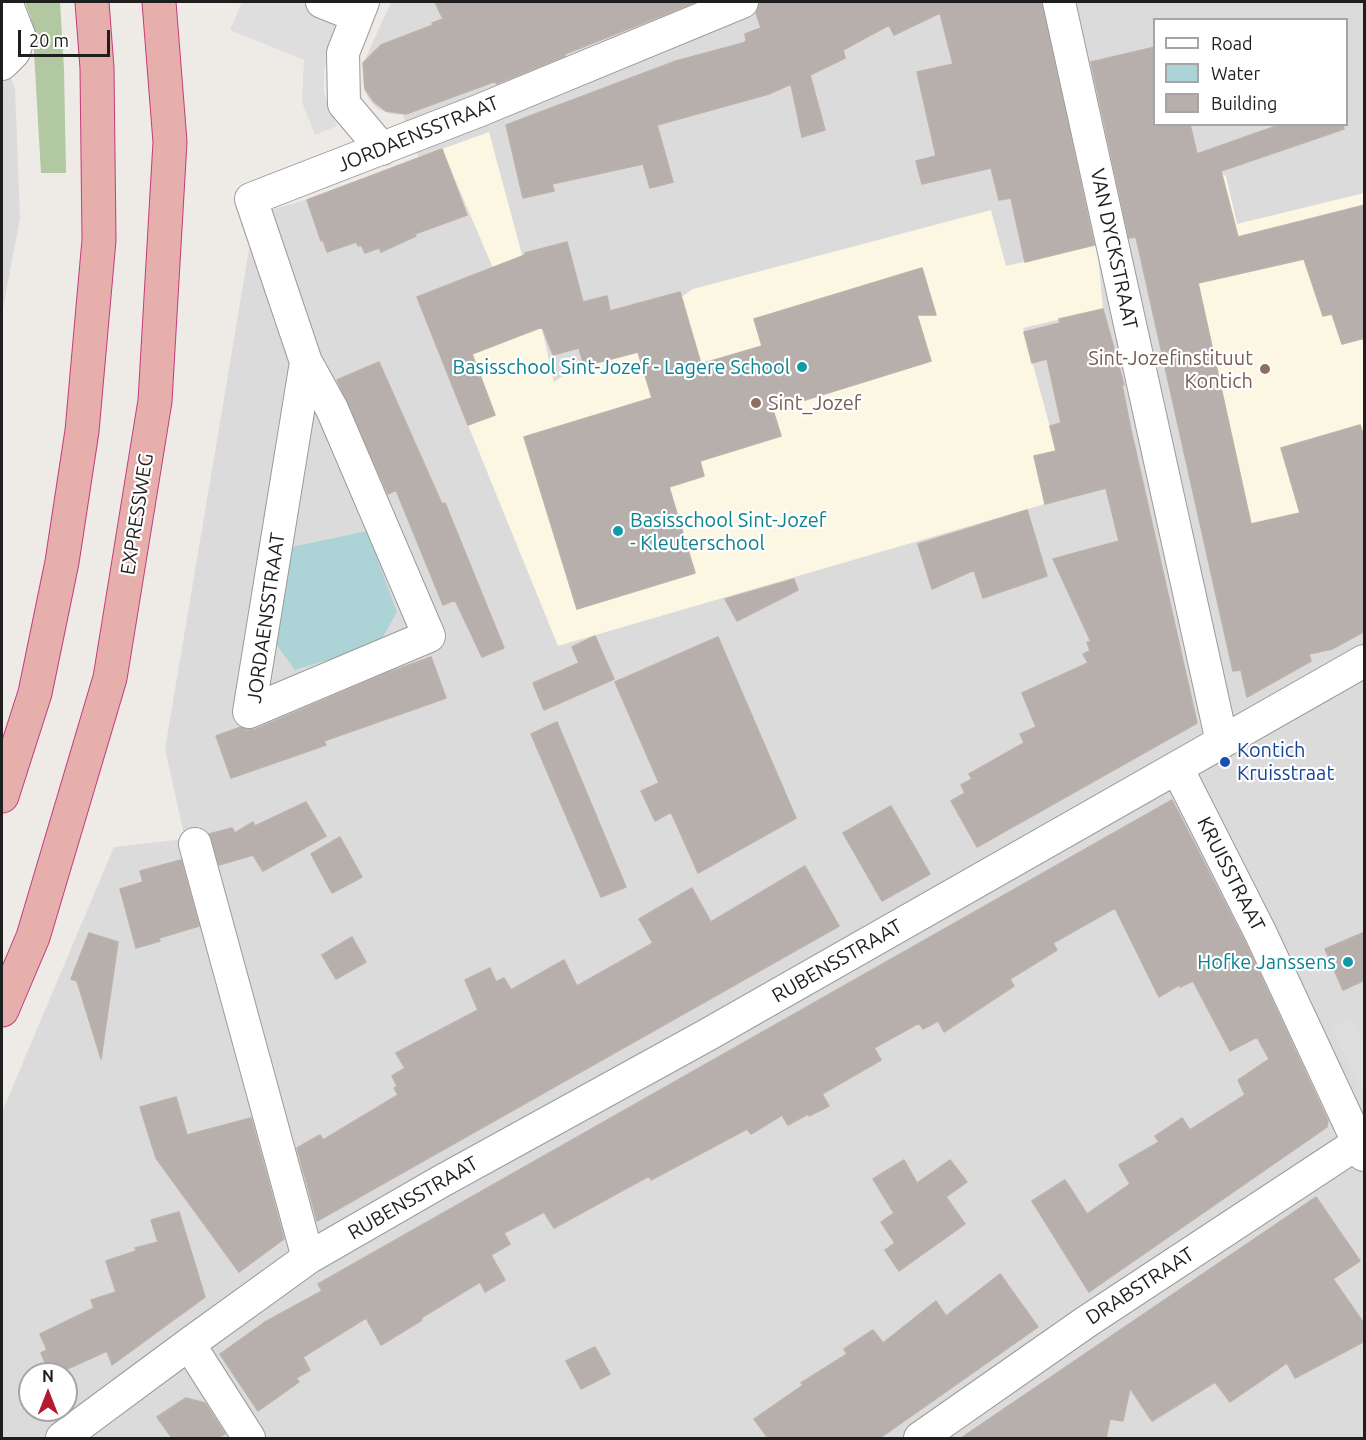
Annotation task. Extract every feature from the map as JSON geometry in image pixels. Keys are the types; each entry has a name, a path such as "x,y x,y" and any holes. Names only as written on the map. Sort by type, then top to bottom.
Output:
{"highway":[{"path":"2,796 35,693 62,562 82,431 99,240 97,68 92,2"},
{"name":"EXPRESSWEG","path":"2,1010 33,937 110,678 156,401 170,142 159,2"}],"street":[{"path":"2,64 14,52 20,35 6,2"},
{"path":"322,2 360,9 342,53 344,104 382,149"},
{"name":"JORDAENSSTRAAT","path":"306,362 249,712 429,636 332,410 306,362 251,199 382,149 742,2"},
{"name":"VAN DYCKSTRAAT","path":"1059,2 1222,742"},
{"name":"RUBENSSTRAAT","path":"62,1438 308,1258 1365,661"},
{"name":"KRUISSTRAAT","path":"1177,768 1260,932 1363,1146"},
{"path":"195,844 308,1258"},
{"name":"DRABSTRAAT","path":"920,1438 1086,1322 1363,1146"},
{"path":"189,1344 249,1438"}],"shaded area":[{"path":"242,2 353,2 324,69 324,93 337,126 315,135 302,102 304,60 230,30"},
{"path":"391,2 1364,2 1364,1438 2,1438 2,1112 114,847 185,839 165,749 255,214 296,203 419,158 403,115 390,114 378,109 369,100 363,85 363,64"},
{"path":"2,56 15,89 20,218 2,314"},
{"name":"Sint_Jozef","path":"489,132 554,382 693,289 991,210 1006,266 1097,245 1103,309 1023,328 1069,497 558,646 468,425 472,354 499,282 442,149"},
{"name":"Sint-Jozefinstituut Kontich","path":"1217,172 1226,176 1237,224 1364,193 1364,631 1332,649 1310,654 1311,661 1252,693 1246,691 1241,670 1233,671 1130,210"},
{"path":"1353,1019 1364,1044 1364,1083 1359,1086 1332,1029"}],"green space":[{"path":"25,2 60,2 66,173 41,173 33,34 31,18"}],"water":[{"path":"367,531 397,612 378,645 295,670 273,640 292,547"}],"building":[{"path":"435,2 696,2 496,84 496,81 406,114 386,111 374,102 365,89 363,63 381,45 443,19"},
{"path":"760,2 1042,2 1094,245 1025,262 1011,198 999,200 991,168 922,184 916,161 936,156 917,72 953,64 940,13 894,35 889,25 843,50 845,58 810,75 825,130 802,137 791,84 769,94 657,125 673,182 650,188 643,164 552,184 554,191 523,198 506,125 676,61 743,43 746,41 745,34 761,28 756,13"},
{"name":"Sint-Jozefinstituut Kontich","path":"1153,47 1153,126 1190,126 1197,154 1276,126 1343,126 1344,129 1221,171 1238,237 1365,205 1365,338 1342,344 1332,314 1323,316 1304,259 1198,283 1251,524 1300,513 1281,448 1360,425 1365,440 1365,631 1332,649 1309,654 1311,661 1247,697 1241,670 1233,671 1136,237 1129,238 1091,62"},
{"path":"442,149 467,215 415,234 416,236 381,252 379,248 365,253 361,245 358,246 356,242 327,252 307,200"},
{"path":"567,242 583,302 607,296 610,311 680,292 701,364 762,346 754,319 922,268 936,315 917,315 931,361 773,410 781,436 700,461 704,476 669,487 695,573 577,609 524,437 652,398 638,352 584,366 579,348 553,355 542,327 472,354 495,415 468,425 417,297 525,255 525,253"},
{"path":"1103,309 1124,385 1122,385 1131,430 1197,723 977,847 951,801 965,793 961,785 972,779 969,774 1024,743 1020,734 1036,727 1022,693 1088,663 1083,654 1090,651 1087,642 1091,642 1053,559 1119,541 1106,488 1045,504 1034,456 1056,451 1050,426 1061,423 1047,359 1032,363 1024,332 1060,323 1059,319"},
{"path":"379,362 442,504 445,503 504,648 482,657 455,600 443,605 396,490 388,494 337,380"},
{"path":"1027,510 1047,576 983,598 974,570 932,589 918,544"},
{"path":"794,579 798,590 737,621 725,599"},
{"path":"595,636 614,679 544,710 533,683 579,663 572,647"},
{"path":"718,637 796,818 698,873 671,812 655,821 641,791 659,783 615,682"},
{"path":"431,657 446,698 324,741 326,745 231,778 216,736 241,727 247,730 256,729 387,673"},
{"path":"557,722 626,887 601,897 531,734"},
{"path":"1172,800 1244,940 1328,1121 1327,1127 1089,1292 1032,1201 1065,1180 1087,1214 1130,1184 1119,1165 1159,1142 1155,1136 1182,1118 1190,1130 1245,1095 1238,1080 1269,1059 1257,1037 1230,1051 1193,981 1180,987 1179,985 1159,997 1115,908 1053,943 1057,950 1010,979 1014,986 944,1032 938,1021 923,1029 919,1023 874,1048 881,1060 822,1094 829,1106 788,1125 782,1115 751,1134 747,1129 651,1180 649,1176 554,1228 544,1212 504,1233 510,1244 491,1255 505,1280 485,1292 480,1282 381,1345 366,1318 303,1357 310,1370 296,1378 299,1382 258,1411 220,1354 265,1322 322,1291 318,1284"},
{"path":"306,802 326,836 263,871 253,855 219,865 209,834 232,828 235,833 253,822 255,826"},
{"path":"891,806 930,874 882,901 843,833"},
{"path":"340,837 362,877 332,893 311,854"},
{"path":"181,860 199,926 159,938 160,941 136,948 120,889 143,882 140,871"},
{"path":"805,866 839,926 317,1221 297,1148 320,1135 323,1140 398,1095 392,1076 405,1068 396,1053 478,1010 465,980 490,968 496,982 504,978 511,990 564,960 577,986 653,943 639,919 692,888 711,922"},
{"name":"Hofke Janssens","path":"1365,932 1365,980 1343,990 1325,949"},
{"path":"89,933 118,942 101,1059 77,981 71,979"},
{"path":"352,937 366,962 336,979 322,955"},
{"path":"176,1097 187,1135 251,1118 284,1239 239,1272 156,1158 140,1107"},
{"path":"904,1160 917,1183 950,1160 967,1182 946,1197 965,1224 899,1271 885,1250 895,1243 881,1222 894,1213 873,1179"},
{"path":"1316,1197 1360,1261 1333,1279 1365,1325 1365,1341 1295,1378 1287,1363 1230,1402 1215,1382 1152,1421 1130,1388 1123,1421 1110,1419 1106,1438 961,1438"},
{"path":"179,1212 205,1297 112,1365 107,1351 78,1364 78,1362 45,1362 41,1353 47,1350 40,1334 94,1308 91,1300 116,1292 106,1261 136,1251 135,1248 158,1242 151,1220"},
{"path":"1000,1274 1038,1327 880,1438 768,1438 754,1419 803,1385 801,1383 847,1354 844,1349 873,1330 883,1343 936,1301 946,1316"},
{"path":"595,1347 610,1374 581,1389 566,1361"},
{"path":"186,1398 205,1403 225,1434 218,1438 172,1438 157,1417"}],"place":[{"name":"Basisschool Sint-Jozef - Lagere School","path":"802,367"},
{"name":"Sint-Jozefinstituut Kontich","path":"1265,369"},
{"name":"Sint_Jozef","path":"756,403"},
{"name":"Basisschool Sint-Jozef - Kleuterschool","path":"618,531"},
{"name":"Kontich Kruisstraat","path":"1225,762"},
{"name":"Hofke Janssens","path":"1348,962"}]}
